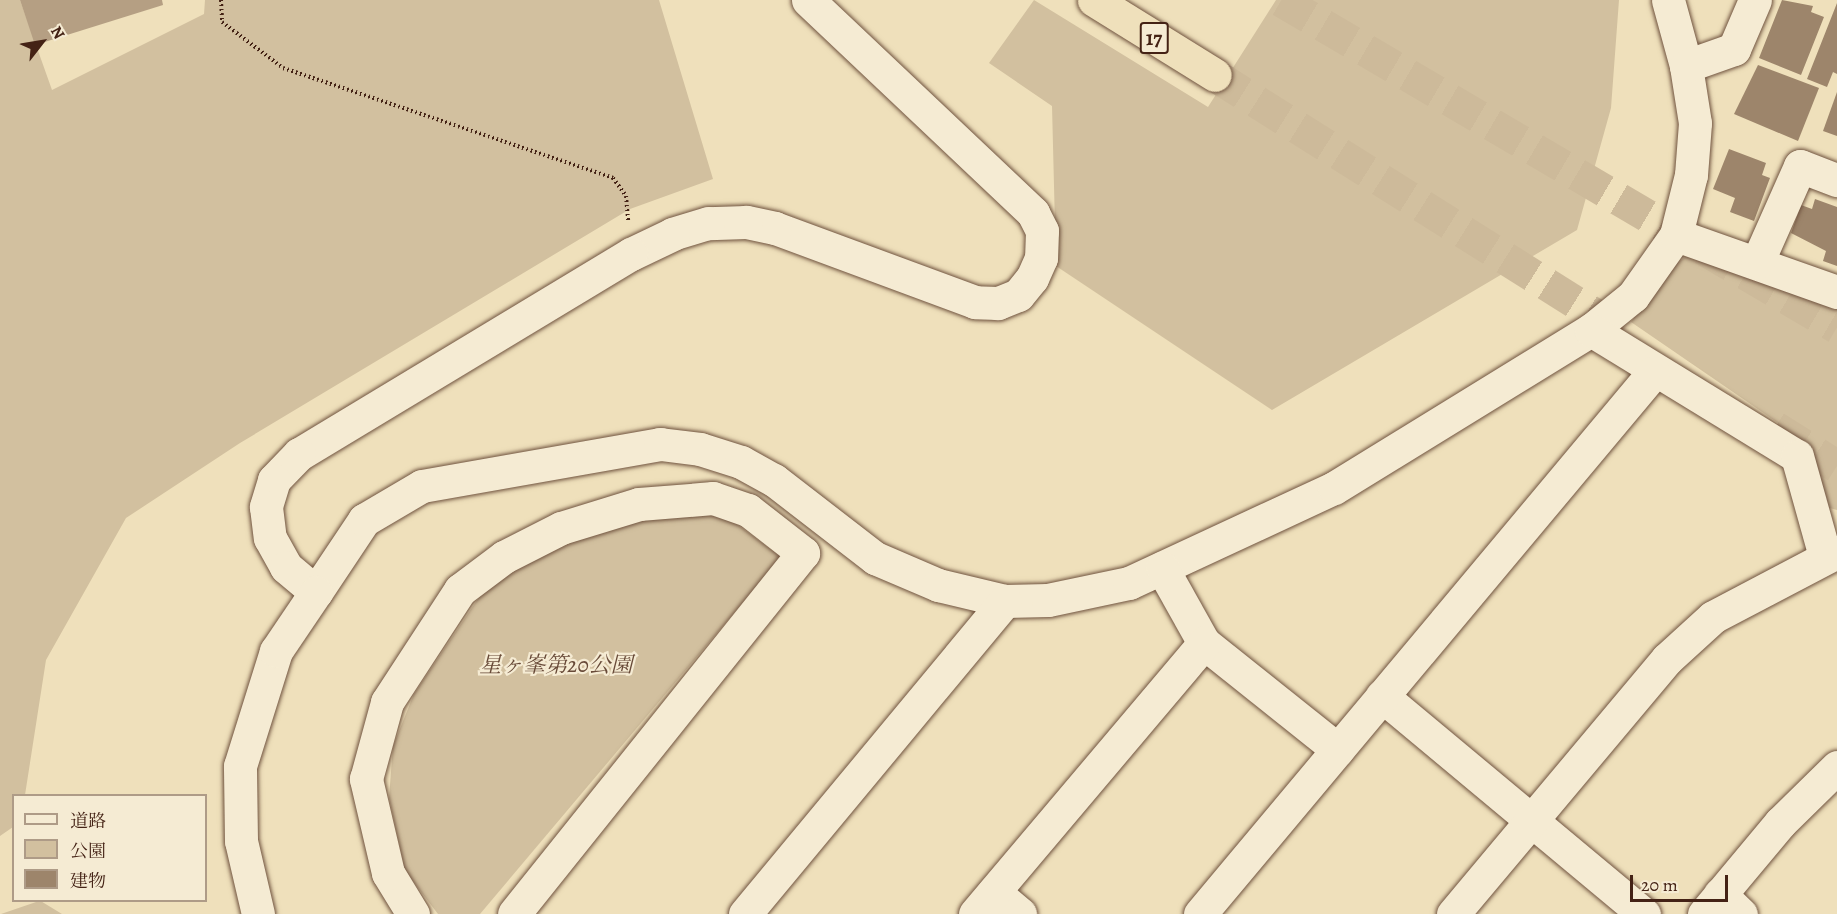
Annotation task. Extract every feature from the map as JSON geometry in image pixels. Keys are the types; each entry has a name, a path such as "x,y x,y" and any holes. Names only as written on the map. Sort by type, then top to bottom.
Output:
{"highway":[{"name":"17","path":"1094,0 1215,75"}],"street":[{"path":"316,592 286,567 270,538 266,507 274,480 299,454 631,254 708,223 746,222 775,228 975,303 998,303 1017,295 1032,278 1041,258 1042,231 1033,213 808,0"},
{"path":"258,914 241,841 240,766 276,651 363,520 422,486 660,444 700,449 741,462 774,480 875,558 938,585 1005,601 1089,592 1162,568 1334,488 1591,330 1633,296 1676,235 1691,175 1694,134 1686,66 1668,0"},
{"path":"1686,66 1734,49 1755,0"},
{"path":"1757,263 1800,166 1837,180"},
{"path":"1676,235 1837,292"},
{"path":"1453,914 1667,659 1713,617 1831,554 1797,456 1653,373 1591,330"},
{"path":"1200,914 1653,373"},
{"path":"413,914 388,873 366,779 387,702 460,590 504,557 561,528 639,504 713,498 748,510 803,553 514,914"},
{"path":"1162,568 1204,643 1338,750"},
{"path":"745,914 1005,601"},
{"path":"1020,914 984,903 1204,643"},
{"path":"1382,696 1644,914"},
{"path":"1722,907 1780,823 1837,767"}],"path":[{"path":"221,0 222,22 283,68 612,178 626,196 631,254"}],"green space":[{"path":"0,0 20,0 52,90 204,14 205,0 659,0 713,179 630,209 240,443 126,518 46,660 25,794 12,794 12,828 0,836"},
{"path":"1034,0 1208,107 1276,0 1619,0 1611,108 1577,230 1272,410 1056,266 1052,106 989,63"},
{"path":"1690,254 1837,306 1837,510 1822,506 1803,440 1631,322 1672,266"},
{"name":"星ヶ峯第20公園","path":"719,511 781,557 480,914 438,914 405,871 389,798 393,746 414,694 488,584 576,539 650,517"},
{"path":"42,902 62,914 1,914"}],"shaded area":[{"path":"20,0 162,0 163,5 35,45"}],"building":[{"path":"1782,0 1813,6 1811,12 1824,17 1801,75 1759,58"},
{"path":"1837,3 1837,74 1833,72 1827,87 1807,79"},
{"path":"1758,65 1819,88 1798,141 1734,114"},
{"path":"1837,92 1837,136 1823,131"},
{"path":"1729,149 1766,163 1762,175 1770,178 1754,221 1730,212 1735,198 1713,189"},
{"path":"1815,199 1837,207 1837,266 1823,261 1826,251 1791,233 1801,205 1812,209"}],"tunnel":[{"path":"1281,0 1837,327"},
{"path":"1215,75 1627,334"},
{"path":"1775,427 1837,466"}]}
